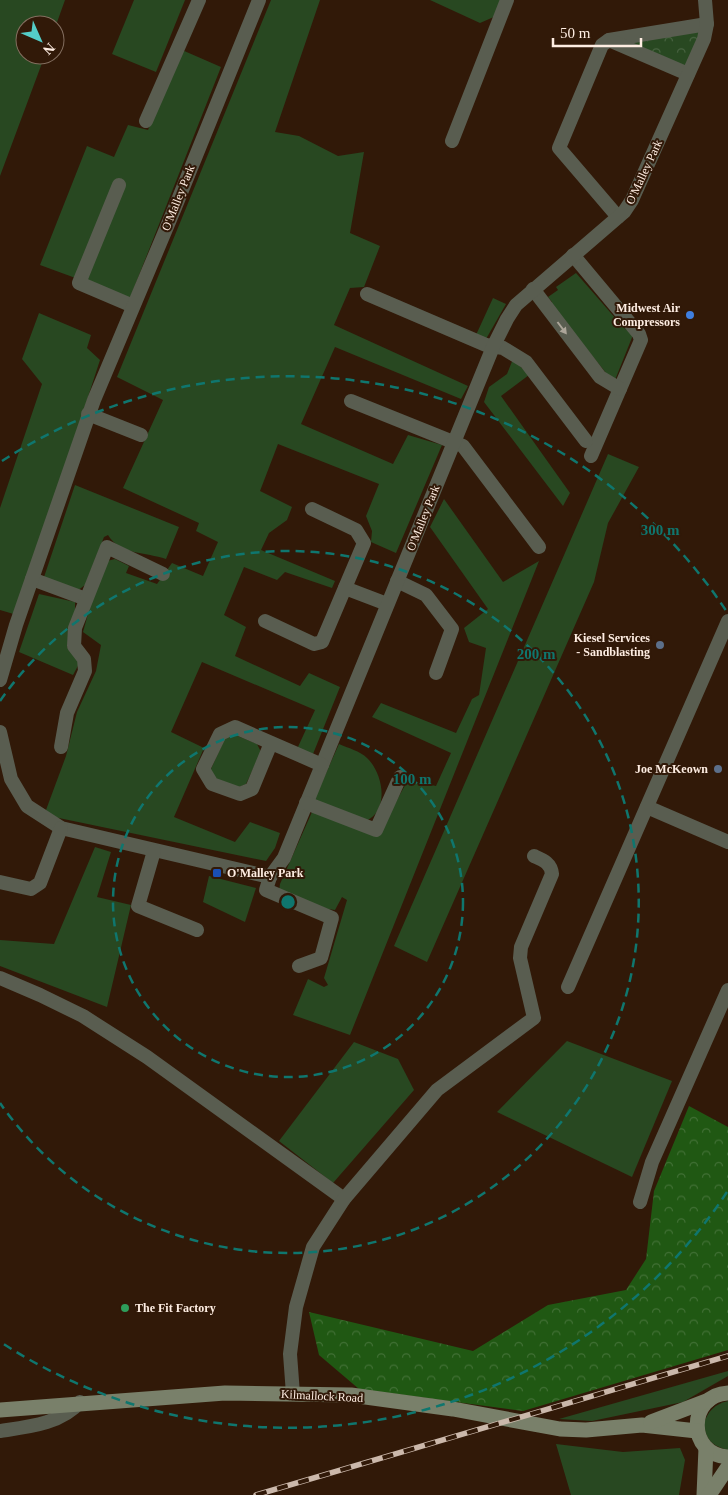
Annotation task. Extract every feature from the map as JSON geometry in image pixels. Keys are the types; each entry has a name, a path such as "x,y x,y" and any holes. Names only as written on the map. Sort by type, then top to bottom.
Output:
{"main road":[{"name":"Kilmallock Road","path":"0,1410 80,1402 225,1393 293,1394 359,1396 462,1410 560,1429 586,1430 642,1425 697,1431"},
{"name":"Kilmallock Road","path":"642,1425 727,1393"},
{"path":"704,1495 706,1448 697,1431 698,1415 709,1400"},
{"path":"706,1448 718,1455 728,1457"},
{"path":"709,1495 728,1467"}],"street":[{"path":"146,121 199,0"},
{"name":"O'Malley Park","path":"0,680 88,414 259,0"},
{"path":"452,141 507,0"},
{"name":"O'Malley Park","path":"270,877 284,858 493,347 507,319 533,289 618,217 632,200 704,39 707,24 705,0"},
{"path":"618,217 559,148 602,45 609,40 707,24"},
{"path":"609,40 688,74"},
{"path":"119,185 79,283 133,306"},
{"path":"573,255 639,334 641,340 640,347 591,456"},
{"path":"533,289 600,377 620,389"},
{"path":"367,294 493,347 503,348 526,362 586,442"},
{"path":"351,400 463,446 539,547"},
{"path":"88,414 141,435"},
{"path":"265,620 314,644 322,642 364,544 356,530 312,509"},
{"path":"61,747 67,713 85,671 84,658 74,646 75,628 107,547 163,574"},
{"path":"32,579 86,599"},
{"path":"397,581 426,595 452,629 436,673"},
{"path":"345,588 388,604"},
{"path":"568,987 728,621"},
{"path":"272,743 252,789 240,794 212,784 203,769 220,734 235,727 272,743 322,765"},
{"path":"0,732 5,780 27,806 61,828 270,877 266,890 332,918 321,958 299,966"},
{"path":"306,803 376,830 400,777"},
{"path":"647,807 728,842"},
{"path":"0,882 31,890 40,884 61,828"},
{"path":"154,851 138,906 197,930"},
{"path":"293,1394 290,1354 296,1307 313,1247 344,1199 437,1090 534,1018 520,958 521,947 552,874 547,862 534,856"},
{"path":"0,978 40,994 83,1016 148,1057 344,1199"},
{"path":"640,1202 652,1162 728,990"},
{"path":"0,1431 67,1415 80,1402"}],"green space":[{"path":"0,0 65,0 60,15 15,15 15,65 41,65 0,176"},
{"path":"134,0 185,0 156,72 112,54"},
{"path":"271,0 320,0 275,132 299,136 338,156 364,152 350,233 380,246 364,287 350,288 334,325 468,386 461,399 335,347 301,424 393,464 408,435 442,445 396,553 371,542 372,531 366,516 379,484 278,444 260,491 292,507 287,520 269,533 261,550 335,581 332,588 285,572 277,580 244,567 224,615 246,627 235,656 300,686 309,673 340,687 313,754 297,749 315,710 202,662 171,732 204,748 174,817 235,842 250,822 280,833 275,848 266,861 54,817 46,810 66,756 77,712 96,671 101,645 83,632 98,578 107,561 115,559 129,566 126,573 157,584 172,563 203,576 218,542 196,531 199,523 123,488 163,400 117,377"},
{"path":"430,0 502,0 496,16 480,23"},
{"path":"696,29 701,34 686,66 634,46 632,39"},
{"path":"182,50 221,67 130,298 40,265 87,146 114,157 128,125 148,130"},
{"path":"576,273 623,327 633,335 615,380 610,378 551,304 552,302 548,297 558,290 556,287"},
{"path":"493,298 506,304 486,339 476,335"},
{"path":"39,313 91,335 87,348 100,360 17,615 0,610 0,508 42,384 22,359"},
{"path":"513,359 529,375 501,396 570,493 563,506 484,402 489,387 507,374"},
{"path":"608,454 639,467 608,523 594,582 427,962 394,946"},
{"path":"75,485 179,527 166,559 126,550 108,535 104,537 85,585 77,591 44,577"},
{"path":"444,499 503,582 539,561 350,1035 293,1015 308,979 324,987 328,985 324,978 347,900 342,897 335,910 328,909 279,891 280,884 312,812 378,834 408,780 436,786 451,753 372,717 381,703 456,733 472,699 479,695 486,648 469,642 464,628 488,609 430,527"},
{"path":"39,594 75,602 75,618 67,647 80,662 73,675 19,652"},
{"path":"233,734 257,744 261,752 246,784 237,788 214,780 210,771 226,736"},
{"path":"339,744 367,758 377,773 382,791 379,809 374,816 366,821 314,800"},
{"path":"95,847 111,852 97,897 131,905 107,1007 0,966 0,940 54,944"},
{"path":"209,876 256,888 245,922 203,902"},
{"path":"567,1041 672,1081 632,1177 497,1112"},
{"path":"354,1042 398,1059 414,1090 333,1183 279,1141"},
{"path":"689,1106 728,1127 728,1350 523,1411 359,1389 319,1355 309,1312 473,1351 548,1305 626,1290 646,1259 654,1191"},
{"path":"728,1371 728,1376 683,1402 592,1421 559,1419"},
{"path":"728,1401 728,1450 714,1444 708,1438 704,1423 713,1409 719,1404"},
{"path":"556,1444 623,1452 680,1448 685,1460 679,1495 571,1495"}],"railway":[{"path":"256,1495 728,1356"}],"place":[{"name":"Midwest Air Compressors","path":"690,315"},
{"name":"Kiesel Services - Sandblasting","path":"660,645"},
{"name":"Joe McKeown","path":"718,769"},
{"name":"O'Malley Park","path":"217,873"},
{"name":"The Fit Factory","path":"125,1308"}]}
